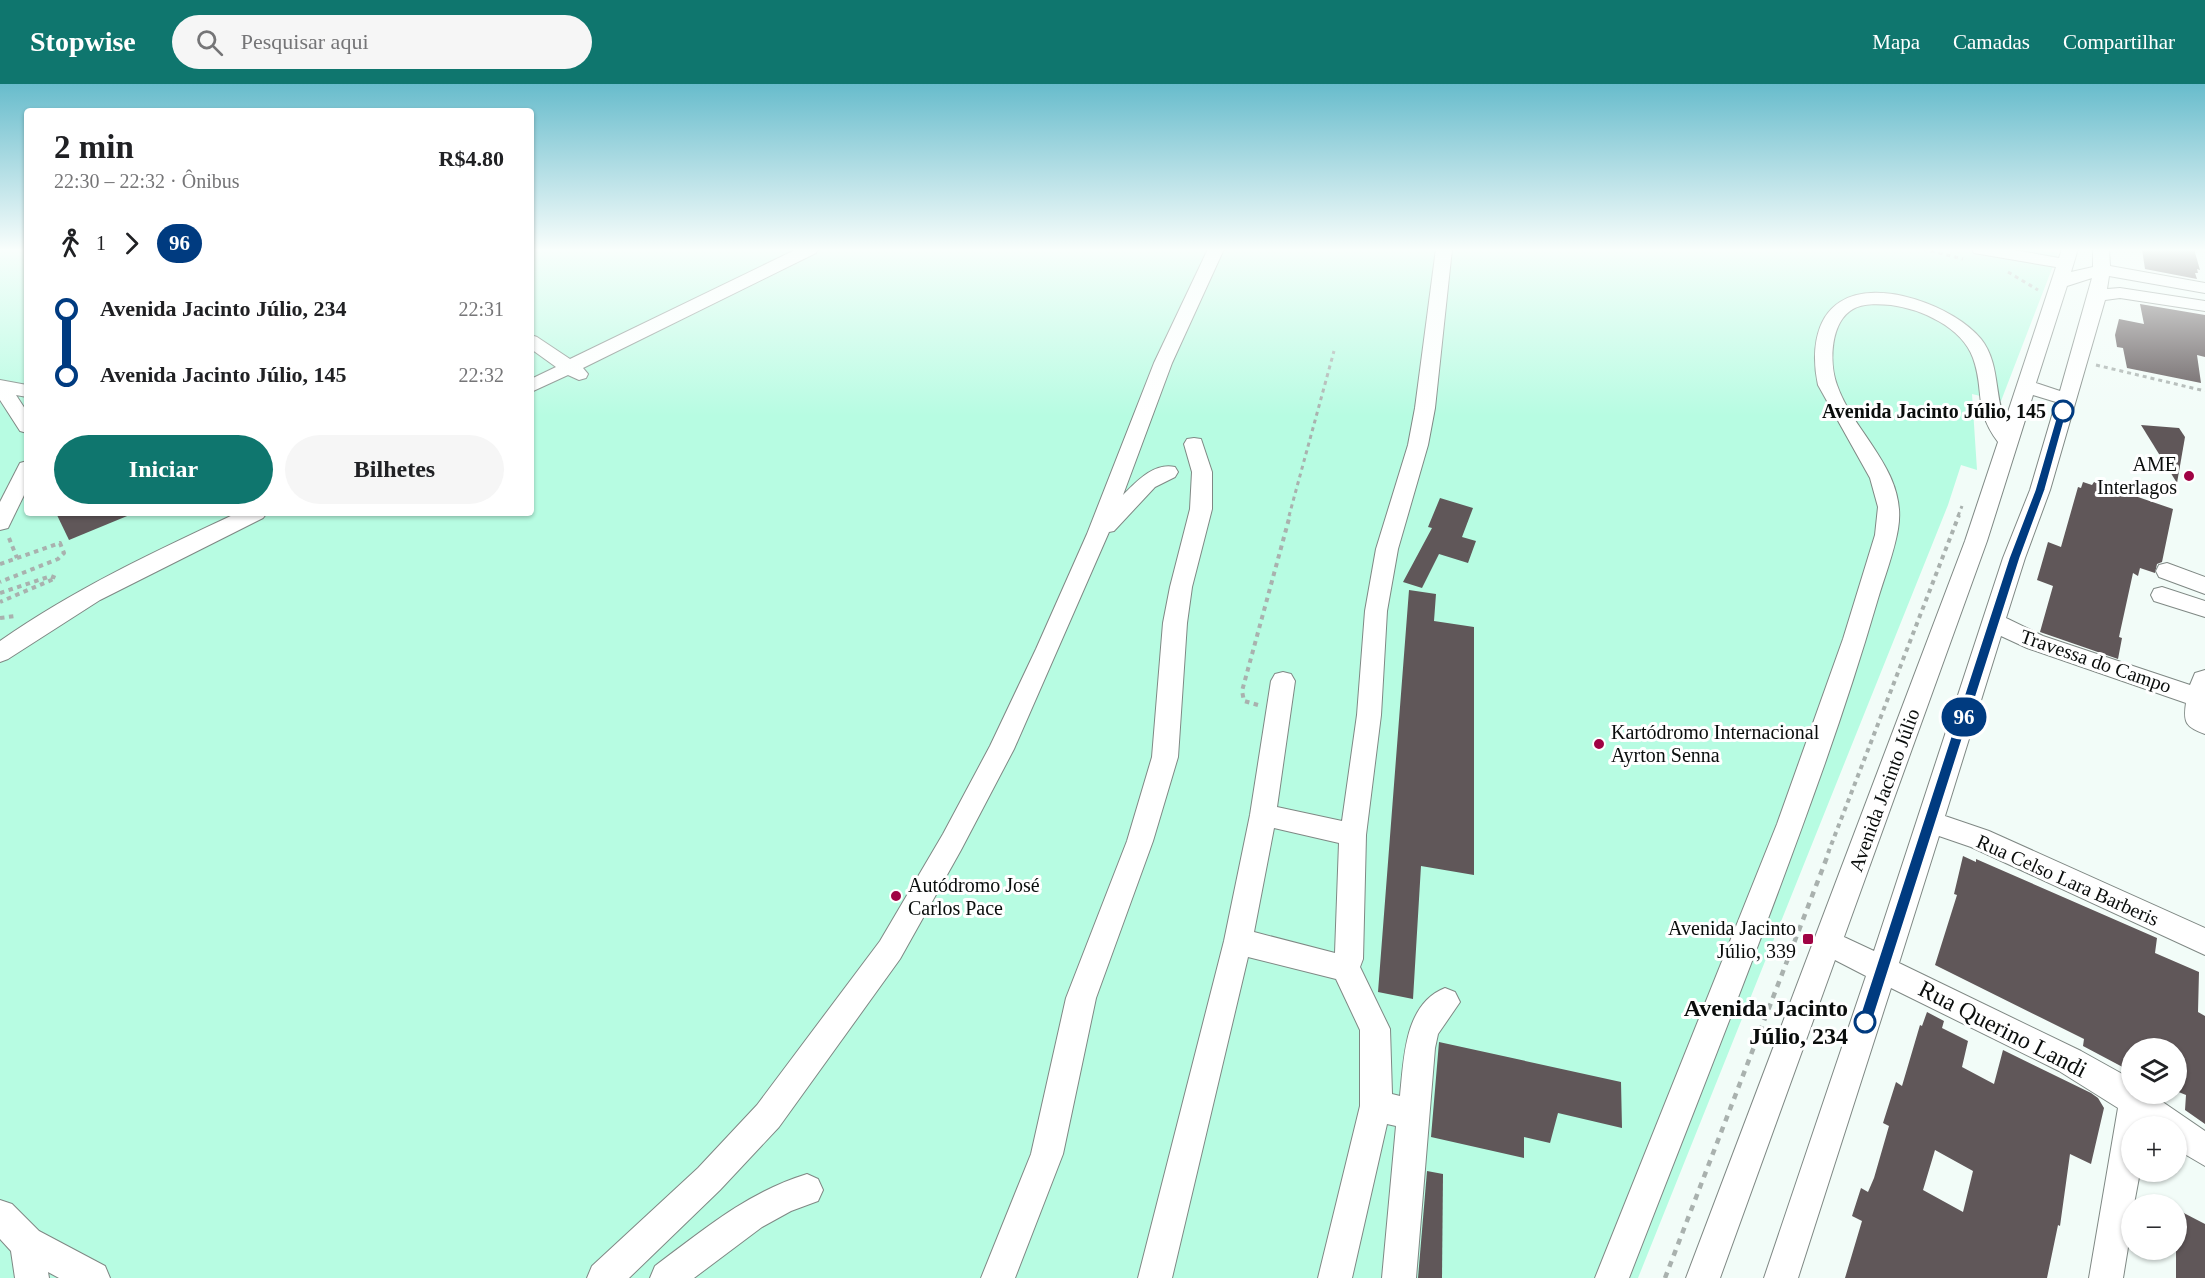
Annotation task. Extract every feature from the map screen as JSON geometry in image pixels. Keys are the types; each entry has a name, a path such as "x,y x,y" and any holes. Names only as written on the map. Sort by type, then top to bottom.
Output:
{"street":[{"path":"534,385 574,370 701,305"},
{"path":"604,1278 709,1179 768,1116 890,950 952,842 1001,749 1098,534 1163,363 1190,305"},
{"path":"1344,966 1349,959 1353,836 1369,715 1376,610 1394,522 1418,445 1425,408 1437,305"},
{"path":"1611,1278 1800,801 1861,622 1888,528 1888,504 1875,465 1834,401 1825,379 1822,361 1824,344 1834,318 1847,305"},
{"path":"1914,305 1949,320 1961,329 1977,347 1985,373 1989,408 1994,423 2008,442"},
{"name":"Avenida Jacinto Júlio","path":"1703,1278 1976,541 2052,305"},
{"path":"1780,1278 1883,969 2014,558 2040,490 2094,305"},
{"path":"534,343 574,370"},
{"path":"1,386 24,390"},
{"path":"1,386 24,422"},
{"path":"2026,386 2066,399"},
{"path":"998,1278 1047,1154 1081,998 1140,841 1165,757 1170,710 1171,660 1178,605 1202,509 1202,472 1194,444"},
{"path":"1098,534 1148,482 1168,472"},
{"path":"0,523 24,474"},
{"path":"16,648 163,557 250,516"},
{"path":"2168,570 2205,586"},
{"path":"2162,596 2205,609"},
{"name":"Travessa do Campo","path":"1995,623 2035,642 2203,682"},
{"path":"1155,1278 1238,941 1263,815 1283,681"},
{"path":"2203,682 2196,718 2205,724"},
{"path":"1263,815 1353,836"},
{"name":"Rua Celso Lara Barberis","path":"1929,820 1980,839 2205,942"},
{"path":"1238,941 1334,966 1344,966"},
{"name":"Rua Querino Landi","path":"1828,943 2070,1061 2121,1092"},
{"path":"1335,1278 1376,1106 1377,1044 1375,1029 1344,966"},
{"path":"1399,1278 1420,1048 1425,1028 1445,1002"},
{"path":"2106,1278 2135,1104"},
{"name":"Rua Querino Landi","path":"2139,1104 2157,1116"},
{"path":"1376,1106 1414,1115"},
{"path":"2187,1138 2205,1150"},
{"path":"667,1278 759,1209 787,1195 807,1190"},
{"path":"0,1216 27,1243 93,1278"},
{"path":"27,1243 32,1278"}],"path":[{"path":"1278,710 1247,702 1242,694 1334,351"},
{"path":"2078,360 2205,391"},
{"path":"1665,1278 1964,500"},
{"path":"0,564 60,543 64,553 58,559 0,582"},
{"path":"0,593 51,576 56,579 0,602"}],"green space":[{"name":"Autódromo José Carlos Pace","path":"0,305 24,305 24,516 534,516 534,305 2038,305 2001,401 1972,394 1977,470 1961,465 1948,505 1638,1278 0,1278"}],"building":[{"path":"2140,305 2205,315 2205,357 2197,355 2201,383 2127,368 2123,348 2117,347 2115,335 2119,319 2144,324"},
{"path":"2141,425 2179,428 2185,437 2177,483"},
{"path":"2083,482 2092,485 2094,482 2173,509 2162,562 2157,564 2155,573 2140,568 2138,576 2133,573 2119,637 2122,638 2118,659 2040,632 2053,586 2037,580 2048,542 2061,547 2078,487 2081,488"},
{"path":"1440,498 1473,508 1462,537 1476,541 1468,563 1439,554 1422,588 1403,582 1432,528 1428,527"},
{"path":"57,516 127,516 69,540"},
{"path":"1409,590 1436,594 1434,621 1474,627 1474,875 1421,866 1413,999 1378,992"},
{"path":"1963,856 1976,862 1976,859 2157,938 2155,953 2199,972 2198,1012 2205,1016 2205,1124 2185,1110 2187,1104 2187,1038 2121,1038 2121,1066 2083,1046 2084,1039 1935,965 1957,895 1954,894"},
{"path":"1927,1012 1944,1021 1942,1028 1968,1041 1962,1067 1994,1084 2003,1050 2091,1093 2098,1098 2104,1108 2091,1164 2070,1154 2060,1226 2058,1225 2047,1278 1845,1278 1862,1221 1852,1216 1861,1188 1868,1192 1874,1178 1889,1126 1883,1123 1896,1082 1902,1086 1920,1025 1922,1026","holes":["1935,1150 1973,1171 1963,1212 1923,1190"]},
{"path":"1439,1042 1621,1082 1622,1128 1558,1113 1550,1143 1524,1137 1524,1158 1431,1137"},
{"path":"1427,1171 1443,1174 1442,1278 1418,1278"},
{"path":"2187,1215 2205,1224 2205,1278 2176,1278 2176,1260 2187,1260"}],"bus line":[{"name":"96","path":"1865,1022 2014,558 2040,490 2063,411"}],"place":[{"name":"Avenida Jacinto Júlio, 145","path":"2063,411"},
{"name":"AME Interlagos","path":"2189,476"},
{"name":"Kartódromo Internacional Ayrton Senna","path":"1599,744"},
{"name":"Autódromo José Carlos Pace","path":"896,896"},
{"name":"Avenida Jacinto Júlio, 339","path":"1808,939"},
{"name":"Avenida Jacinto Júlio, 234","path":"1865,1022"}]}
